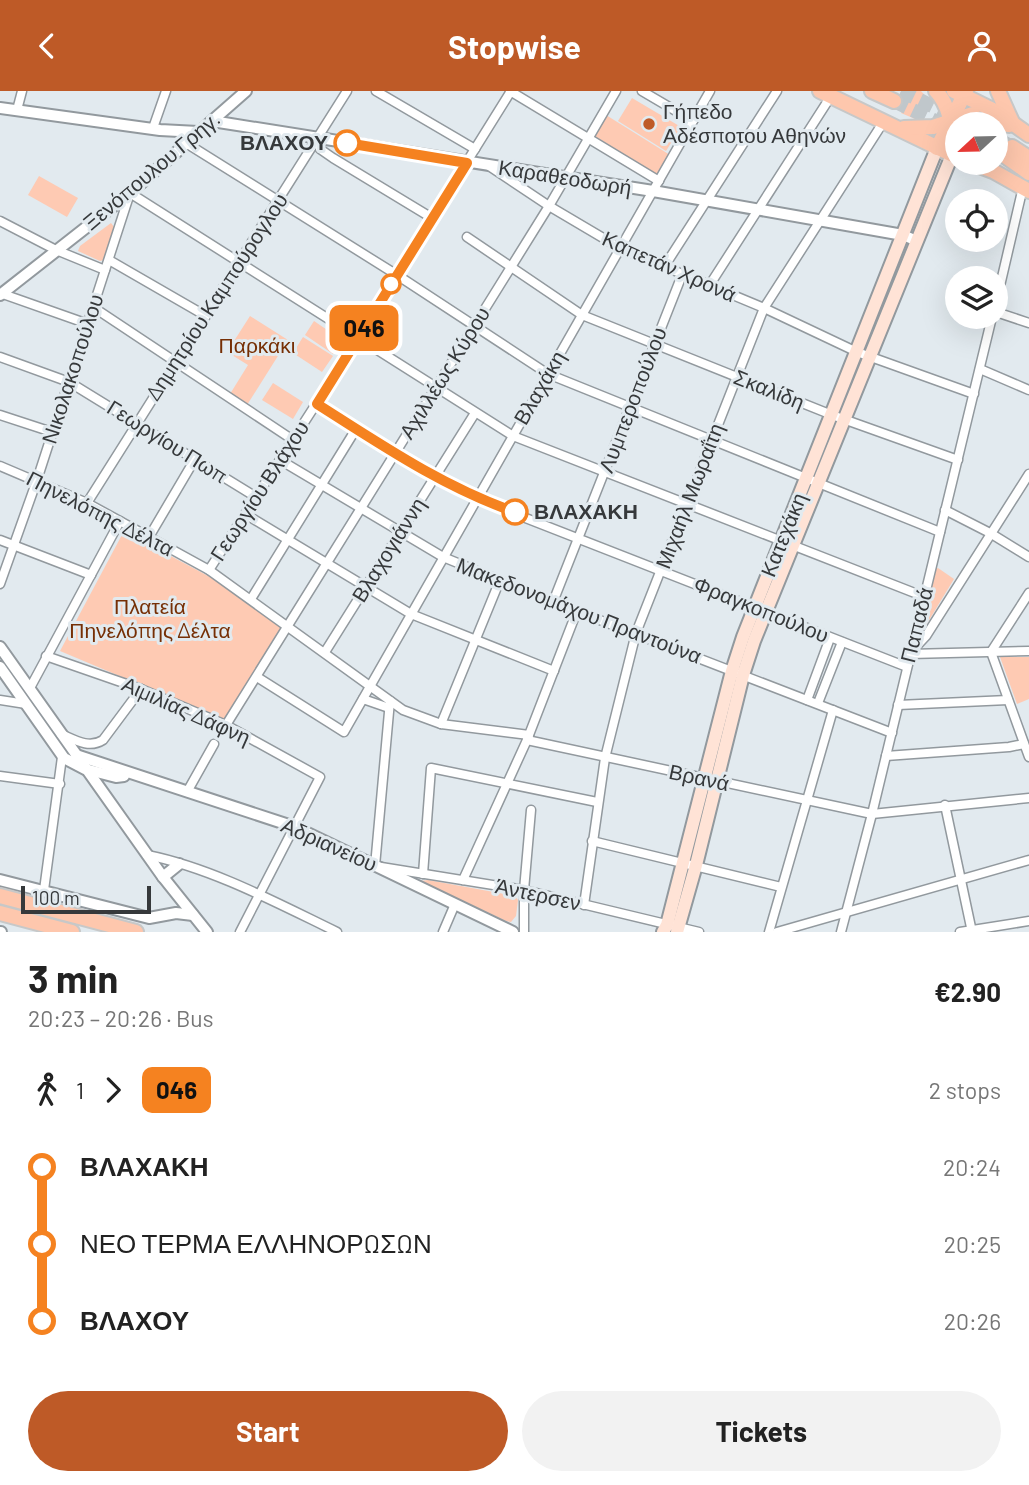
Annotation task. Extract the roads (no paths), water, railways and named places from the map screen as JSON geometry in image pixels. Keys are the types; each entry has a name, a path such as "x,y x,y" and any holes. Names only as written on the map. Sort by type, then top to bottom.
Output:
{"main road":[{"path":"872,91 894,101"},
{"path":"936,91 953,112"},
{"path":"998,91 1014,127"},
{"path":"826,93 899,128 945,125"},
{"path":"899,128 945,124"},
{"path":"1008,126 1029,135"},
{"path":"1008,127 1014,127"},
{"path":"1029,158 1008,151 1029,173"},
{"name":"Κατεχάκη","path":"838,418 857,352 903,235 945,154"},
{"name":"Κατεχάκη","path":"671,929 738,673 838,418 870,357 945,167"},
{"path":"1002,175 1026,189"},
{"path":"0,896 136,932"},
{"path":"0,913 72,932"}],"street":[{"path":"17,110 22,91"},
{"path":"157,129 166,91"},
{"name":"Ξενόπουλου Γρηγ.","path":"3,292 130,193 246,91"},
{"name":"Δημητρίου Καμπούρογλου","path":"87,503 347,91"},
{"path":"376,91 475,149"},
{"path":"511,91 659,181"},
{"name":"Γεωργίου Βλάχου","path":"209,570 317,404 511,91"},
{"name":"Αχιλλέως Κύρου","path":"226,725 549,207 616,91"},
{"path":"642,91 693,121"},
{"name":"Βλαχάκη","path":"257,677 344,732 710,91"},
{"path":"664,267 777,91"},
{"path":"709,286 759,211 826,93"},
{"path":"0,107 157,129 198,132"},
{"name":"Καραθεοδωρή","path":"212,121 653,191 903,235 918,241"},
{"name":"Μιχαήλ Μωραΐτη","path":"584,905 605,758 636,633 660,570 764,308 884,121"},
{"path":"157,129 168,136 174,153"},
{"path":"317,138 320,149 432,218"},
{"path":"186,143 397,275 548,374 940,532"},
{"name":"Καπετάν Χρονά","path":"489,166 549,207 620,249 764,308 870,357"},
{"path":"1006,266 1026,189"},
{"path":"130,193 513,436 925,597"},
{"name":"Νικολακοπούλου","path":"0,584 37,480 130,193"},
{"path":"0,221 56,250 105,270"},
{"name":"Σκαλίδη","path":"467,237 582,315 838,418 958,460"},
{"path":"109,260 206,316"},
{"name":"Λυμπεροπούλου","path":"554,602 682,275"},
{"path":"3,292 88,324"},
{"path":"93,307 293,440"},
{"path":"1008,316 1029,323"},
{"name":"Παπαδά","path":"841,932 989,329"},
{"name":"Γεωργίου Πωπ","path":"0,356 69,381 256,497"},
{"path":"870,357 974,394"},
{"path":"980,369 1029,390"},
{"name":"Φραγκοπούλου","path":"317,404 395,453 477,499 907,667"},
{"name":"Βλαχογιάννη","path":"325,652 475,413"},
{"path":"0,415 52,432"},
{"path":"251,599 356,429"},
{"path":"149,537 195,459"},
{"name":"Μακεδονομάχου Πραντούνα","path":"280,460 443,557 892,733"},
{"name":"Πηνελόπης Δέλτα","path":"0,466 87,503 209,570 370,685"},
{"path":"911,654 926,636 1029,474"},
{"path":"946,510 1029,557"},
{"path":"246,514 411,614 554,671"},
{"path":"30,688 120,521"},
{"path":"0,540 91,575"},
{"path":"440,724 500,580"},
{"path":"991,652 1029,593"},
{"path":"463,880 528,738 577,611"},
{"path":"807,700 830,638"},
{"path":"818,703 842,642"},
{"path":"0,647 147,855 207,932"},
{"path":"911,654 1029,651"},
{"path":"991,652 1029,757"},
{"name":"Αιμιλίας Δάφνη","path":"46,656 141,689 226,725 320,777 295,827"},
{"path":"0,667 62,757 85,769"},
{"name":"Βρανά","path":"370,685 389,705"},
{"path":"60,734 89,745 98,744 141,689"},
{"name":"Βρανά","path":"362,699 389,705 440,724 528,738 605,758 872,814 1029,798"},
{"path":"898,705 1008,699"},
{"path":"0,700 26,704"},
{"path":"375,866 389,705"},
{"path":"769,932 832,710"},
{"path":"187,792 214,744"},
{"path":"886,756 1024,744"},
{"name":"Αδριανείου","path":"76,755 295,827 513,932"},
{"path":"44,890 62,757"},
{"path":"423,874 431,768 597,802"},
{"name":"Αδριανείου","path":"85,769 116,777 137,776"},
{"path":"0,776 60,784"},
{"path":"105,797 105,785 116,777"},
{"path":"945,805 971,931"},
{"path":"524,932 524,890 531,810"},
{"path":"240,932 295,827"},
{"path":"592,841 781,887"},
{"path":"147,855 180,864 259,895 337,932"},
{"path":"777,932 1029,860"},
{"path":"163,877 180,864"},
{"name":"Άντερσεν","path":"375,866 524,890 671,929 699,932"},
{"path":"0,880 154,919 176,913 193,915"},
{"path":"443,932 455,904"},
{"path":"960,932 1015,928 1029,921"}],"tunnel":[{"path":"901,91 945,112"},
{"path":"894,101 945,126"},
{"path":"1008,145 1012,147"}],"place":[{"name":"Γήπεδο Αδέσποτου Αθηνών","path":"649,124"},
{"name":"ΒΛΑΧΟΥ","path":"347,143"},
{"name":"ΒΛΑΧΑΚΗ","path":"515,512"}],"park label":[{"name":"Παρκάκι","path":"257,346"},
{"name":"Πλατεία Πηνελόπης Δέλτα","path":"150,619"}]}
